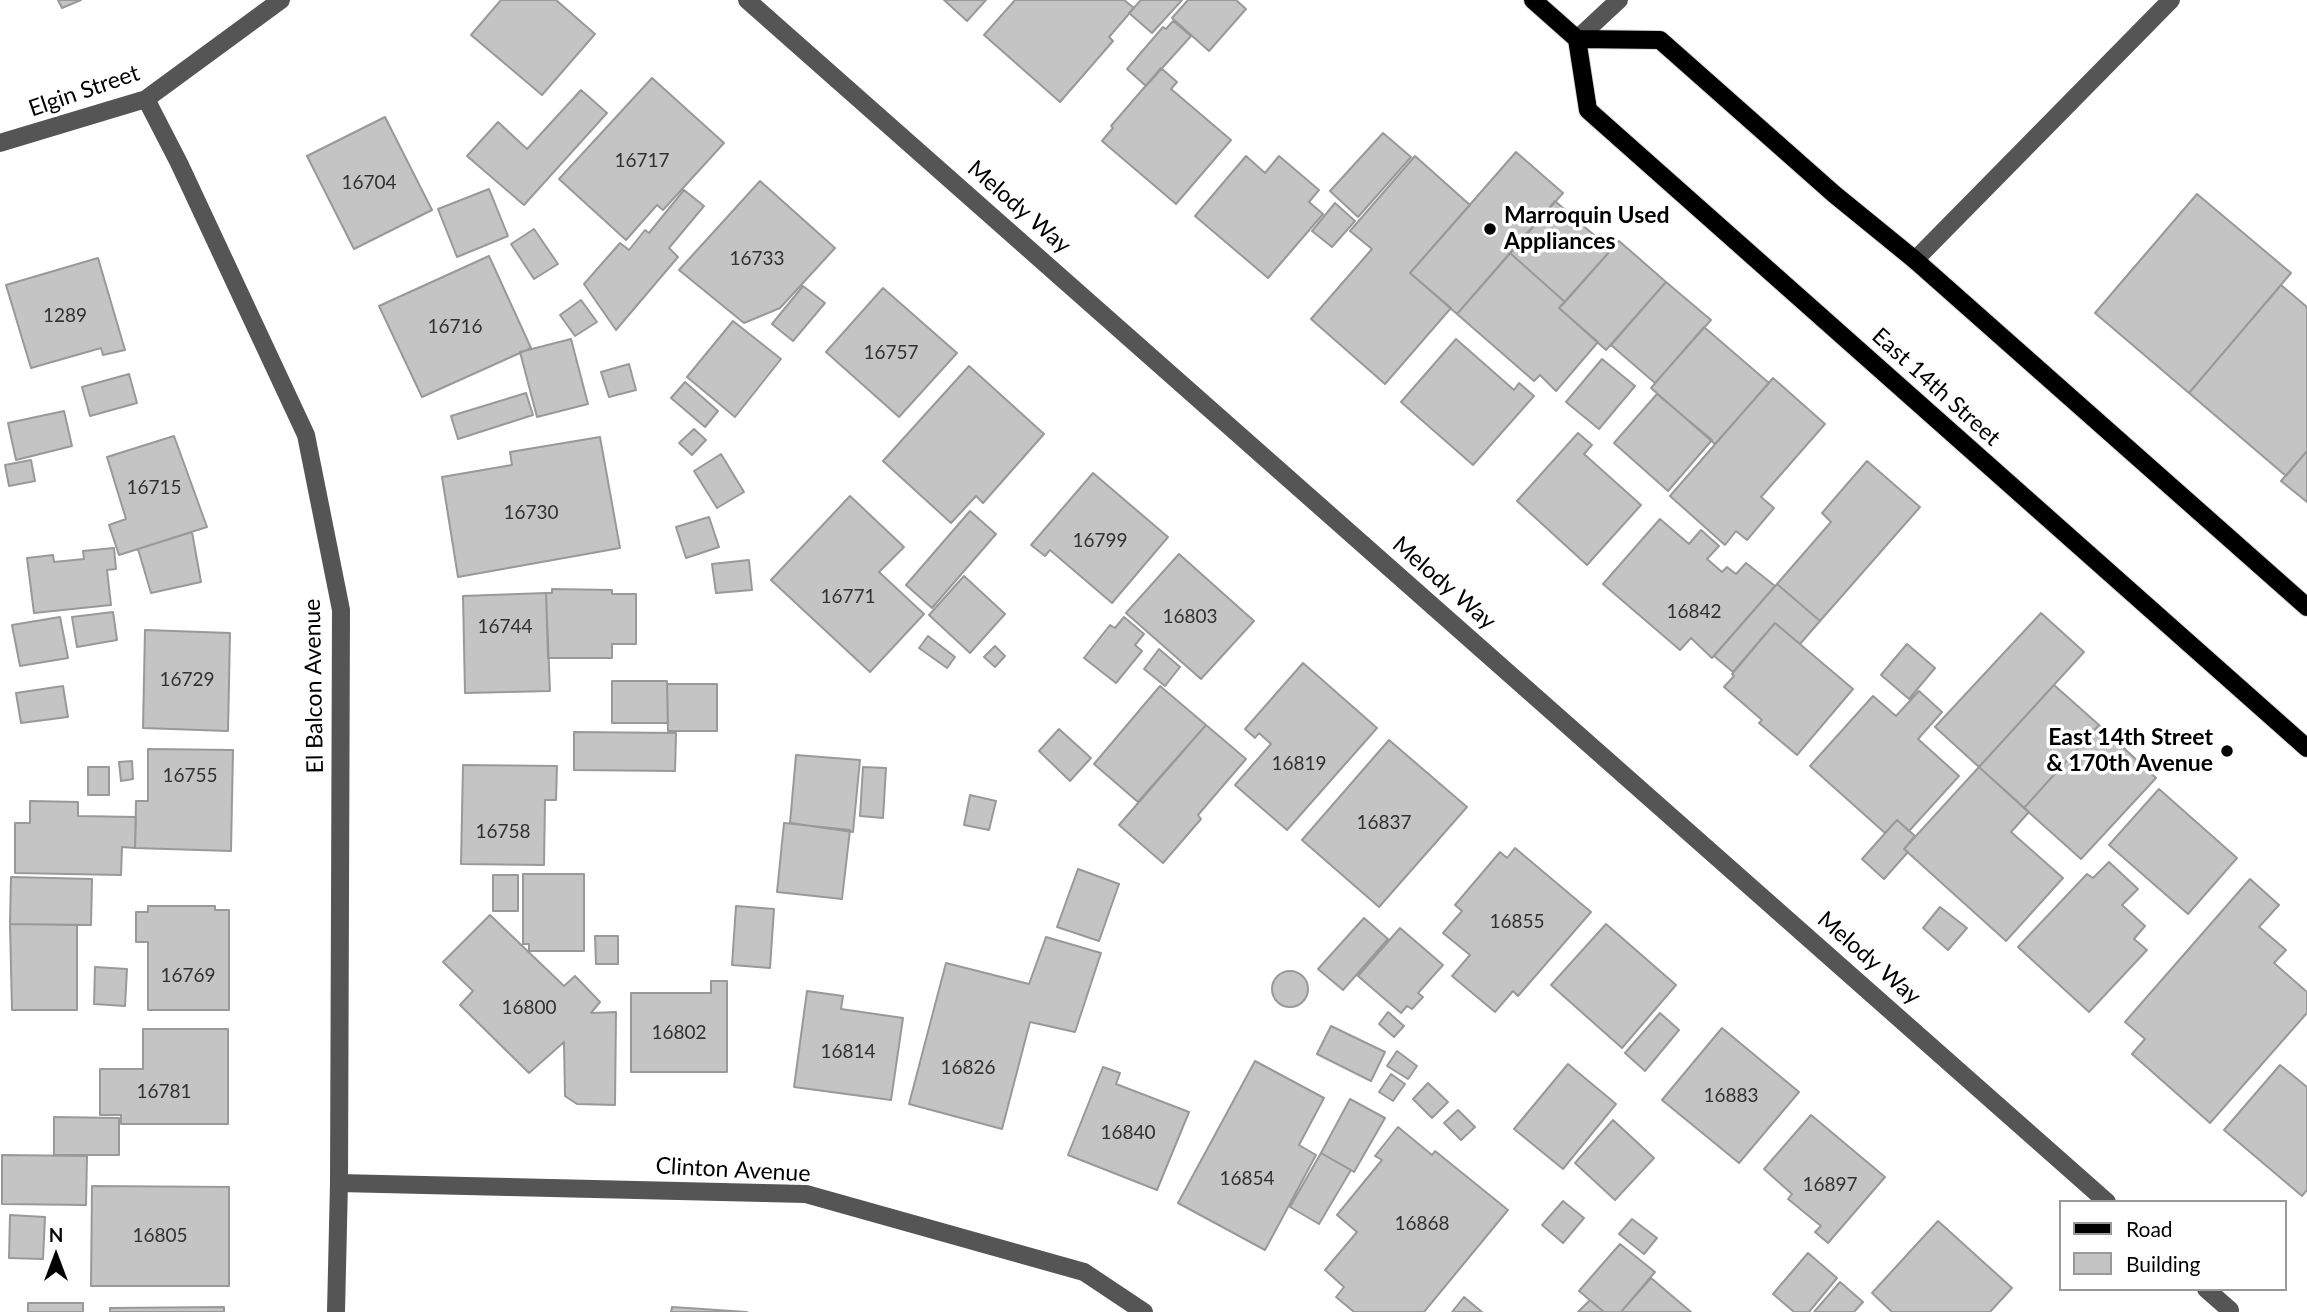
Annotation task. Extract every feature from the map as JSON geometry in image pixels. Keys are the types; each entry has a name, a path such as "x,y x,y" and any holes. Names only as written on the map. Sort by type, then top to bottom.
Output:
{"main road":[{"path":"1533,0 1577,39 1660,40 1834,194 1915,260 2307,607"},
{"name":"East 14th Street","path":"1577,39 1588,110 2307,748"}],"street":[{"name":"Elgin Street","path":"0,143 146,99 281,0"},
{"name":"Melody Way","path":"747,0 2106,1200"},
{"path":"1577,39 1619,0"},
{"path":"1915,260 2171,0"},
{"name":"El Balcon Avenue","path":"146,99 179,163 306,435 341,610 336,1312"},
{"name":"Clinton Avenue","path":"339,1183 806,1194 1084,1272 1144,1312"},
{"path":"2208,1291 2230,1310"}],"building":[{"path":"58,0 81,0 62,8"},
{"path":"501,0 556,0 595,34 542,95 471,35"},
{"path":"944,0 986,0 967,21"},
{"path":"1015,0 1124,0 1134,8 1109,37 1113,41 1060,102 984,35"},
{"path":"1141,0 1182,0 1152,33 1129,13"},
{"path":"1188,0 1236,0 1246,9 1209,51 1172,18"},
{"path":"1173,21 1191,36 1146,86 1127,69 1163,27 1166,29"},
{"path":"1161,68 1177,82 1171,89 1231,140 1176,204 1102,141 1113,128 1111,126"},
{"path":"652,78 724,143 663,210 657,205 626,240 559,179"},
{"path":"581,90 607,113 524,205 467,156 498,122 527,149"},
{"path":"385,117 432,210 354,249 307,156"},
{"path":"1383,133 1411,157 1358,217 1330,191"},
{"name":"Marroquin Used Appliances","path":"1516,152 1563,193 1457,314 1410,273"},
{"path":"1246,156 1265,173 1279,156 1319,190 1309,202 1323,214 1268,278 1195,216"},
{"path":"1415,156 1470,205 1410,273 1451,308 1385,384 1311,319 1372,249 1350,231"},
{"path":"760,181 835,248 780,308 744,323 679,270"},
{"path":"489,189 508,236 457,257 438,209"},
{"path":"684,190 704,206 669,248 678,257 616,330 584,284 620,243 629,250 645,230 649,233"},
{"path":"2197,194 2291,273 2189,393 2095,313"},
{"path":"1555,201 1611,250 1565,302 1510,253"},
{"path":"1335,203 1355,221 1332,247 1312,231"},
{"path":"534,229 558,264 534,279 511,244"},
{"path":"1619,241 1666,282 1606,350 1559,308"},
{"path":"1510,253 1565,302 1559,308 1598,342 1556,391 1540,375 1534,381 1457,314"},
{"path":"489,256 531,348 422,397 379,306"},
{"path":"98,258 125,350 103,355 101,348 31,368 6,285"},
{"path":"1666,282 1711,320 1655,383 1611,345"},
{"path":"2281,285 2307,307 2307,451 2286,476 2189,393"},
{"path":"803,286 825,303 793,341 772,324"},
{"path":"883,288 957,353 899,417 826,352"},
{"path":"581,300 597,322 575,336 560,315"},
{"path":"733,321 781,359 735,417 687,377"},
{"path":"1704,327 1769,383 1715,444 1651,388"},
{"path":"571,339 588,404 537,417 520,352"},
{"path":"1456,339 1514,390 1519,383 1534,396 1473,465 1401,402"},
{"path":"1602,359 1635,386 1599,429 1566,402"},
{"path":"629,364 636,390 609,397 601,372"},
{"path":"969,366 1044,434 983,503 976,496 951,523 883,461"},
{"path":"129,374 137,403 90,416 82,387"},
{"path":"1773,378 1825,424 1761,497 1774,508 1747,540 1736,531 1725,545 1670,496"},
{"path":"685,382 718,411 705,427 671,398"},
{"path":"526,393 533,415 458,439 451,416"},
{"path":"1657,394 1712,440 1668,491 1614,443"},
{"path":"64,411 72,446 16,460 8,423"},
{"path":"694,429 706,440 692,455 679,443"},
{"path":"1578,433 1592,445 1584,454 1641,505 1587,565 1517,501"},
{"path":"174,436 207,527 119,555 109,525 126,519 107,457"},
{"path":"600,437 620,548 458,577 442,477 512,465 510,452"},
{"path":"2307,451 2307,502 2281,481"},
{"path":"721,454 744,492 717,508 694,471"},
{"path":"31,460 35,481 9,486 5,465"},
{"path":"1867,461 1920,507 1820,621 1777,584 1831,522 1822,513"},
{"path":"1093,473 1168,537 1112,603 1050,550 1045,556 1031,545"},
{"path":"850,496 904,547 879,572 924,614 870,672 771,580"},
{"path":"970,511 996,534 932,608 906,585"},
{"path":"709,517 719,547 686,558 676,527"},
{"path":"1660,519 1689,544 1701,530 1719,546 1707,559 1722,572 1727,567 1736,574 1746,563 1775,586 1712,658 1691,638 1680,650 1603,584"},
{"path":"192,532 201,582 151,593 138,549"},
{"path":"114,548 116,569 107,570 111,605 34,613 27,558 53,555 54,562 84,559 83,551"},
{"path":"1179,554 1254,621 1201,679 1126,613"},
{"path":"749,560 752,590 716,593 712,564"},
{"path":"964,576 1005,614 970,653 929,615"},
{"path":"1777,584 1820,621 1800,644 1775,623 1733,672 1714,656"},
{"path":"552,589 612,590 612,594 636,594 636,644 612,644 612,658 548,658 546,593 552,593"},
{"path":"546,593 550,691 465,693 463,596"},
{"path":"113,612 117,640 77,647 72,617"},
{"path":"2041,613 2084,652 1979,767 1935,727"},
{"path":"60,617 68,658 20,666 12,625"},
{"path":"1124,617 1144,634 1135,645 1142,651 1116,683 1084,658 1110,625 1115,628"},
{"path":"1775,623 1853,689 1797,755 1759,723 1762,720 1724,687"},
{"path":"145,630 230,633 228,731 143,728"},
{"path":"928,636 955,657 947,668 919,648"},
{"path":"1907,644 1935,668 1909,699 1881,675"},
{"path":"995,646 1005,656 995,667 984,657"},
{"path":"1159,649 1180,667 1165,686 1144,669"},
{"path":"1303,663 1377,728 1287,830 1235,785 1271,744 1259,733 1255,738 1245,729"},
{"path":"612,681 667,681 668,723 612,723"},
{"path":"667,684 717,684 717,731 668,731"},
{"path":"2054,685 2099,725 2024,808 1979,767"},
{"path":"63,686 68,717 21,723 16,693"},
{"path":"1160,686 1206,725 1138,802 1094,764"},
{"path":"1919,691 1942,712 1918,739 1959,776 1909,831 1897,820 1885,833 1810,766 1873,696 1896,716"},
{"path":"1206,725 1246,759 1198,815 1201,819 1163,863 1119,825"},
{"path":"2099,725 2156,778 2081,859 2024,808"},
{"path":"1059,729 1091,758 1070,781 1039,751"},
{"path":"574,732 676,733 675,771 574,770"},
{"path":"1389,740 1467,807 1379,907 1302,840"},
{"path":"148,749 233,750 231,851 135,848 136,801 148,801"},
{"path":"796,755 860,760 853,832 790,823"},
{"path":"132,761 133,779 121,781 119,762"},
{"path":"463,765 557,766 556,800 545,800 544,865 461,864"},
{"path":"88,767 109,767 109,795 88,795"},
{"path":"863,767 886,768 883,818 860,816"},
{"path":"1979,767 2029,812 2011,832 2063,878 2006,941 1904,849"},
{"path":"2159,789 2237,858 2188,914 2109,845"},
{"path":"970,795 996,801 989,830 964,825"},
{"path":"30,801 78,802 78,816 136,817 135,848 122,847 121,875 15,873 15,823 30,823"},
{"path":"1897,820 1915,836 1904,849 1908,852 1884,879 1862,859"},
{"path":"784,823 850,830 842,899 777,892"},
{"path":"1515,848 1591,912 1518,996 1513,991 1495,1012 1452,976 1470,955 1443,933 1462,911 1455,905 1500,852 1507,858"},
{"path":"2109,862 2138,889 2122,905 2145,926 2134,939 2147,950 2089,1012 2018,947 2087,874 2093,878"},
{"path":"1078,869 1119,884 1099,941 1057,927"},
{"path":"523,874 584,874 584,951 529,951 529,944 523,944"},
{"path":"493,875 518,875 518,911 493,911"},
{"path":"11,877 92,879 91,925 10,924"},
{"path":"2250,879 2279,905 2259,927 2286,950 2274,963 2307,992 2307,1013 2210,1123 2132,1054 2145,1039 2125,1022"},
{"path":"148,906 215,906 215,910 229,910 229,1010 148,1010 148,942 136,942 136,912 148,912"},
{"path":"736,906 774,909 770,968 732,965"},
{"path":"1940,907 1967,928 1948,950 1923,928"},
{"path":"490,915 564,986 575,976 600,1002 591,1013 616,1012 615,1105 577,1104 565,1096 564,1042 529,1073 460,1005 473,991 443,962"},
{"path":"1364,918 1388,939 1343,990 1318,969"},
{"path":"10,924 77,925 77,1010 12,1010"},
{"path":"1606,924 1676,985 1622,1048 1551,985"},
{"path":"1400,928 1443,965 1418,993 1423,997 1412,1009 1407,1006 1401,1013 1358,976"},
{"path":"595,936 618,936 618,964 596,964"},
{"path":"1046,937 1101,953 1075,1032 1030,1022 1002,1129 909,1104 946,963 1029,984"},
{"path":"95,967 127,969 125,1006 94,1004"},
{"path":"1290,971 1303,976 1308,989 1303,1002 1290,1007 1277,1002 1272,989 1277,976"},
{"path":"711,981 727,981 727,1072 631,1072 631,993 711,993"},
{"path":"807,991 843,996 841,1009 903,1018 891,1100 794,1087"},
{"path":"1388,1012 1404,1026 1394,1037 1379,1024"},
{"path":"1660,1013 1679,1030 1645,1071 1625,1053"},
{"path":"1331,1026 1385,1052 1371,1081 1317,1054"},
{"path":"1722,1028 1799,1092 1739,1163 1662,1100"},
{"path":"143,1029 228,1029 228,1124 121,1124 121,1115 100,1115 100,1069 143,1069"},
{"path":"1397,1051 1417,1066 1408,1079 1387,1066"},
{"path":"1255,1061 1324,1098 1299,1145 1316,1155 1265,1250 1178,1203"},
{"path":"1568,1064 1616,1104 1563,1169 1514,1129"},
{"path":"2280,1065 2307,1087 2307,1190 2302,1196 2224,1130"},
{"path":"1103,1067 1120,1073 1116,1084 1189,1112 1157,1190 1068,1155"},
{"path":"1391,1074 1405,1084 1393,1101 1379,1092"},
{"path":"1428,1083 1448,1102 1432,1118 1413,1099"},
{"path":"1350,1099 1385,1118 1354,1172 1321,1153"},
{"path":"1458,1110 1475,1127 1461,1140 1444,1123"},
{"path":"1811,1115 1885,1177 1828,1243 1815,1232 1821,1226 1788,1199 1792,1194 1764,1169"},
{"path":"54,1117 119,1118 119,1155 54,1155"},
{"path":"1613,1120 1654,1158 1615,1200 1575,1163"},
{"path":"1398,1127 1432,1155 1435,1151 1508,1210 1424,1312 1354,1312 1336,1297 1344,1287 1325,1270 1357,1232 1337,1215 1382,1160 1375,1156"},
{"path":"1321,1153 1351,1170 1319,1224 1290,1207"},
{"path":"2,1155 87,1156 86,1205 2,1204"},
{"path":"92,1186 229,1187 229,1286 91,1286"},
{"path":"1563,1201 1584,1218 1563,1243 1542,1225"},
{"path":"10,1215 45,1217 43,1259 9,1258"},
{"path":"1632,1219 1657,1238 1644,1254 1619,1234"},
{"path":"1938,1221 2012,1288 1990,1312 1892,1312 1872,1293"},
{"path":"1620,1244 1655,1272 1621,1312 1604,1312 1579,1291"},
{"path":"1808,1253 1837,1278 1809,1312 1794,1312 1773,1294"},
{"path":"1651,1278 1691,1312 1621,1312"},
{"path":"1840,1282 1863,1302 1854,1312 1814,1312"},
{"path":"1464,1297 1482,1312 1452,1312"},
{"path":"1590,1300 1604,1312 1578,1312"},
{"path":"28,1303 83,1303 83,1312 28,1312"},
{"path":"224,1307 224,1312 110,1312 110,1308"},
{"path":"672,1307 747,1312 671,1312"}],"place":[{"name":"Marroquin Used Appliances","path":"1490,229"},
{"name":"East 14th Street & 170th Avenue","path":"2227,751"}]}
